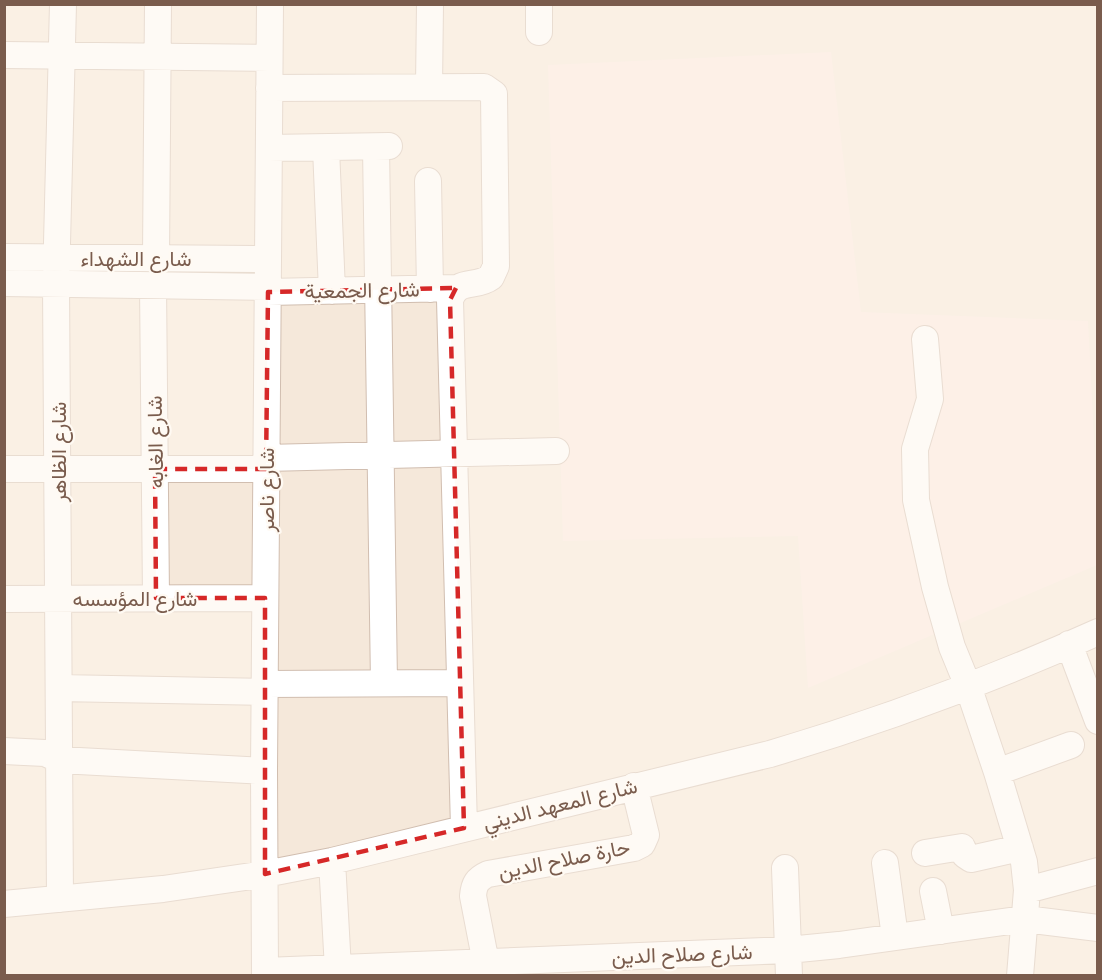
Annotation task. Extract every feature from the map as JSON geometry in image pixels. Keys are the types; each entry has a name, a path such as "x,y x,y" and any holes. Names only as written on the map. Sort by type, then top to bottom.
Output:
{"street":[{"name":"شارع الظاهر","path":"60,899 56,283 63,4"},
{"path":"156,258 158,4"},
{"name":"شارع ناصر","path":"265,973 264,771 270,4"},
{"path":"269,87 429,87 430,4"},
{"path":"539,4 539,32"},
{"path":"4,55 269,58"},
{"name":"شارع الجمعية","path":"268,290 456,288 463,284 486,281 491,277 496,266 494,94 484,87 429,87"},
{"path":"269,148 383,147 378,290 384,683"},
{"path":"326,148 332,291"},
{"path":"428,181 430,289"},
{"name":"شارع الشهداء","path":"4,257 268,259"},
{"name":"شارع الشهداء","path":"4,282 268,290"},
{"name":"شارع الغابه","path":"153,285 156,598"},
{"path":"456,288 450,300 464,828"},
{"path":"925,339 930,399 915,449 916,500 935,587 952,647 968,686 1020,848 1027,890 1020,975"},
{"path":"4,469 155,469 266,464 381,455 556,451"},
{"name":"شارع المؤسسه","path":"4,599 266,598"},
{"name":"شارع المعهد الديني","path":"4,904 163,890 332,861 770,754 837,734 968,686 1098,632"},
{"path":"1069,644 1098,721"},
{"path":"59,688 265,688 384,683 459,683"},
{"path":"997,772 1071,745"},
{"path":"4,751 45,753 60,760 264,771"},
{"name":"حارة صلاح الدين","path":"486,963 472,896 473,886 479,878 488,874 634,848 642,844 646,835 634,786"},
{"path":"926,853 962,847 967,857 971,859 1020,848"},
{"path":"332,861 338,969"},
{"path":"885,862 895,938"},
{"path":"785,868 789,975"},
{"path":"1027,890 1098,871"},
{"path":"933,891 941,931"},
{"name":"شارع صلاح الدين","path":"265,973 338,969 377,971 486,963 637,966 895,938 1025,919 1098,928"}],"highlighted area":[{"path":"456,288 450,300 464,828 265,874 265,598 156,598 155,469 266,469 268,292"}],"shaded area":[{"path":"5,5 1097,5 1097,975 5,975"},
{"path":"831,52 861,312 1088,321 1097,497 1097,565 808,688 798,536 563,541 548,65"}]}
